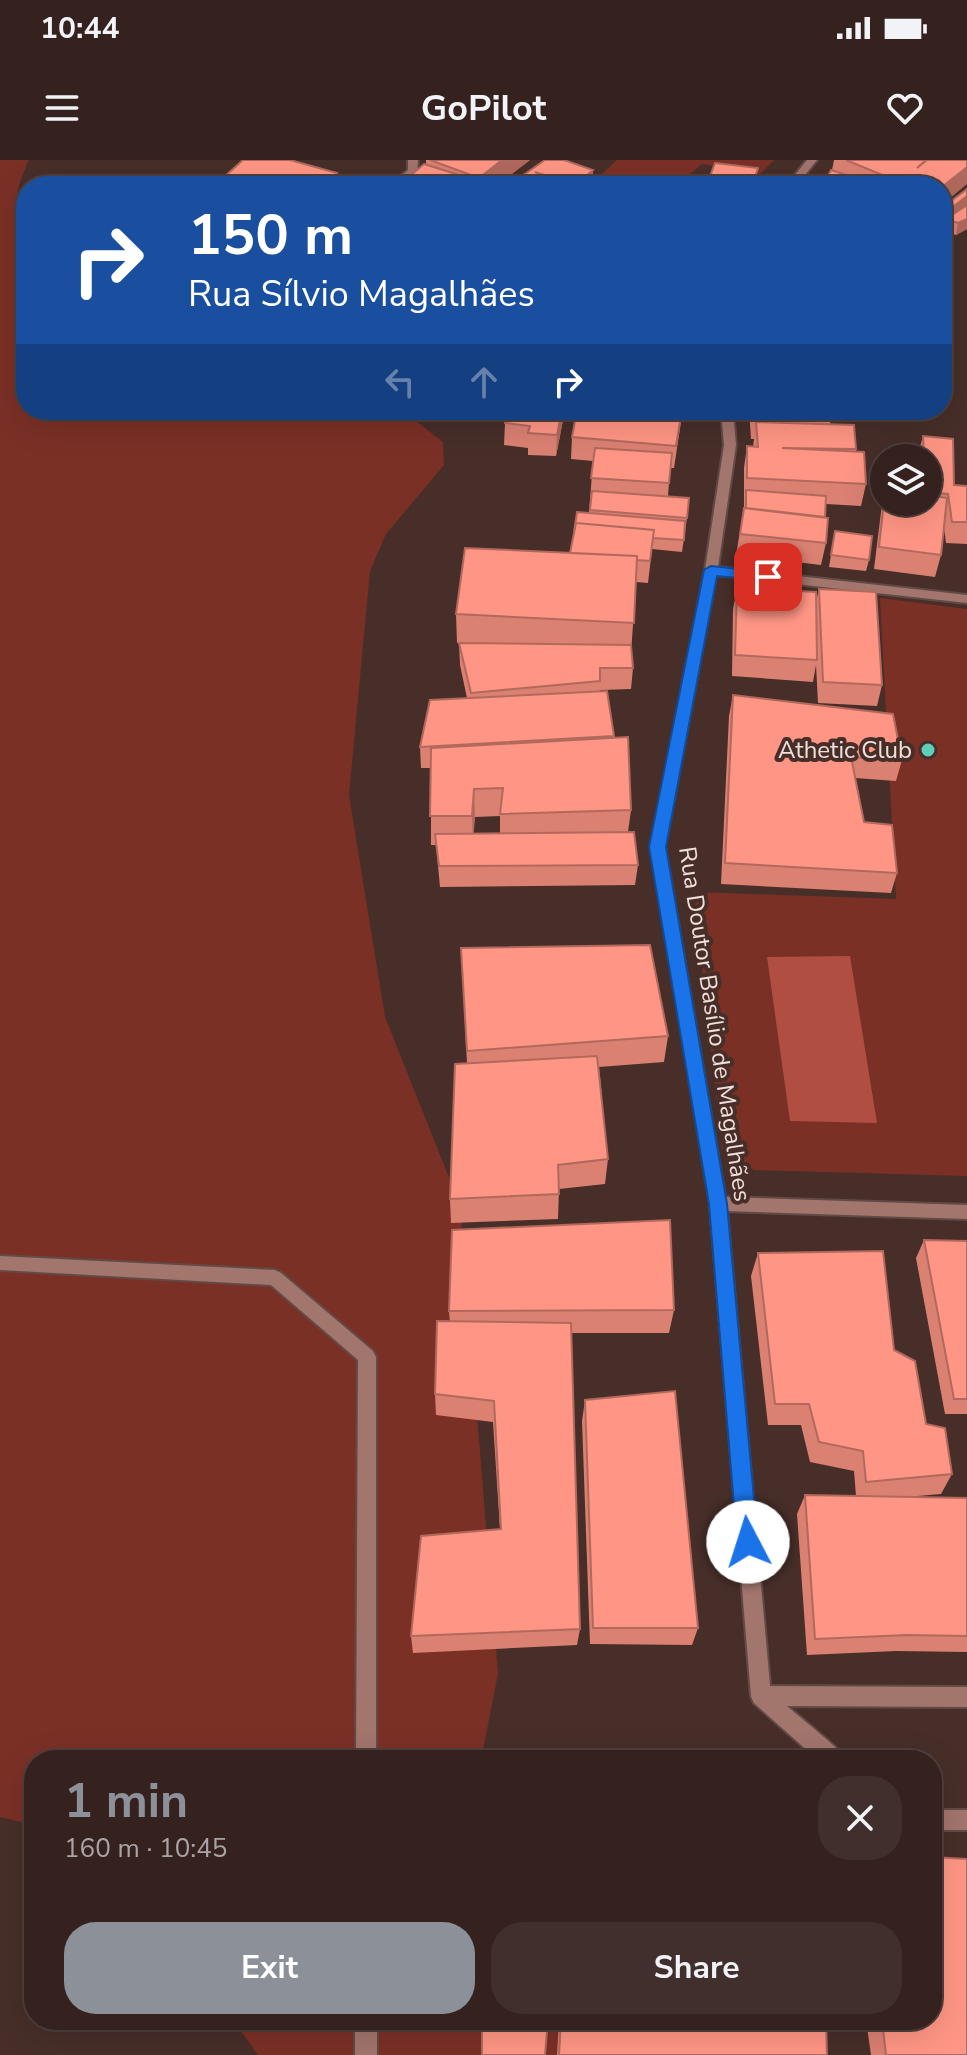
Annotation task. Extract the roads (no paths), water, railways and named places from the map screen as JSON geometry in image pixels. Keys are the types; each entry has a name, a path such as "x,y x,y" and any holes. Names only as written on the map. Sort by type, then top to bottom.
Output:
{"street":[{"path":"799,176 812,160"},
{"name":"Rua Doutor Basílio de Magalhães","path":"728,420 730,445 711,570 658,847 718,1204 761,1696"},
{"path":"711,570 967,599"},
{"path":"718,1204 967,1212"},
{"path":"0,1263 275,1278 367,1357 366,1750"},
{"path":"761,1696 967,1697"},
{"path":"761,1696 821,1750"},
{"path":"942,1820 967,1820"},
{"path":"366,2030 366,2055"}],"place":[{"name":"Athetic Club","path":"928,750"}]}
